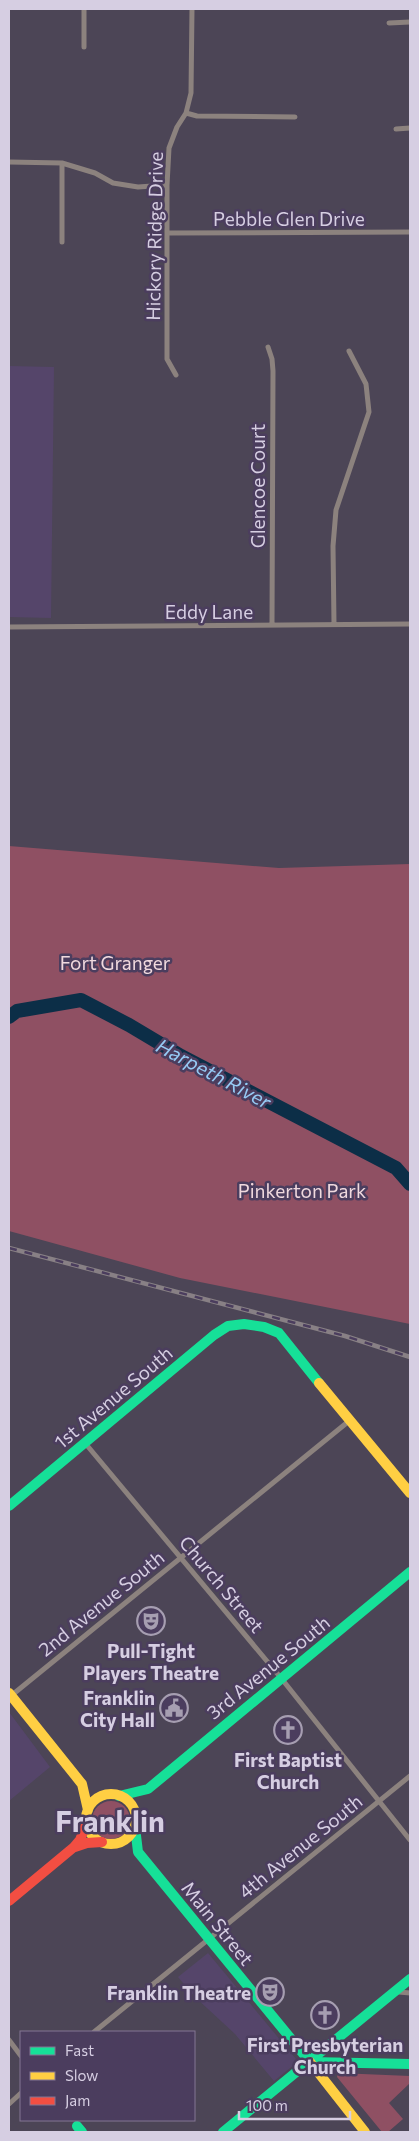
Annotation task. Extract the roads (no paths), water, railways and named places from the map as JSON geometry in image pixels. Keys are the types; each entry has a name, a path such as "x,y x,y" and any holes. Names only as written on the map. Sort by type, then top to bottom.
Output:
{"main road":[{"name":"1st Avenue South","path":"9,1506 214,1335 228,1326 244,1324 264,1327 279,1333 350,1421"},
{"path":"350,1421 410,1493"},
{"name":"3rd Avenue South","path":"135,1825 148,1789 410,1572"},
{"path":"10,1695 82,1784 105,1795 119,1796 132,1806 138,1852 115,1844 102,1842 87,1843 74,1847"},
{"path":"9,1901 74,1847 83,1835 88,1810 82,1784"},
{"name":"3rd Avenue South","path":"119,1796 148,1789"},
{"path":"88,1810 96,1800 105,1795"},
{"path":"87,1822 91,1834 102,1842"},
{"path":"115,1844 127,1838 135,1825"},
{"name":"Main Street","path":"138,1852 310,2062 363,2132"},
{"path":"224,2132 410,1979"},
{"path":"310,2062 410,2064"}],"street":[{"path":"84,9 84,47"},
{"name":"Hickory Ridge Drive","path":"176,375 167,359 169,233 167,185 169,148 177,127 186,113 191,93 192,9"},
{"path":"389,23 410,22"},
{"path":"186,113 197,116 294,117"},
{"path":"396,129 410,128"},
{"path":"9,162 62,163 95,173 113,183 138,187 167,185"},
{"path":"62,163 62,242"},
{"name":"Pebble Glen Drive","path":"169,233 410,232"},
{"name":"Glencoe Court","path":"268,347 273,371 272,625"},
{"path":"334,624 333,546 336,510 370,412 366,384 349,351"},
{"name":"Eddy Lane","path":"9,627 410,624"},
{"name":"2nd Avenue South","path":"10,1695 350,1421"},
{"name":"Church Street","path":"85,1443 281,1678 410,1840"},
{"name":"4th Avenue South","path":"95,2031 410,1776"},
{"path":"396,1992 410,1993"},
{"path":"9,2040 20,2055"},
{"path":"9,2104 20,2094"}],"waterway":[{"name":"Harpeth River","path":"9,1017 17,1011 81,1000 129,1025 181,1056 396,1168 410,1184"}],"railway":[{"path":"9,1248 345,1336 410,1357"}],"place":[{"name":"Pull-Tight Players Theatre","path":"151,1621"},
{"name":"Franklin City Hall","path":"174,1708"},
{"name":"First Baptist Church","path":"288,1730"},
{"name":"Franklin Theatre","path":"270,1992"},
{"name":"First Presbyterian Church","path":"325,2015"}],"district":[{"name":"Franklin","path":"110,1820"}],"park label":[{"name":"Fort Granger","path":"115,962"},
{"name":"Pinkerton Park","path":"302,1190"}]}
